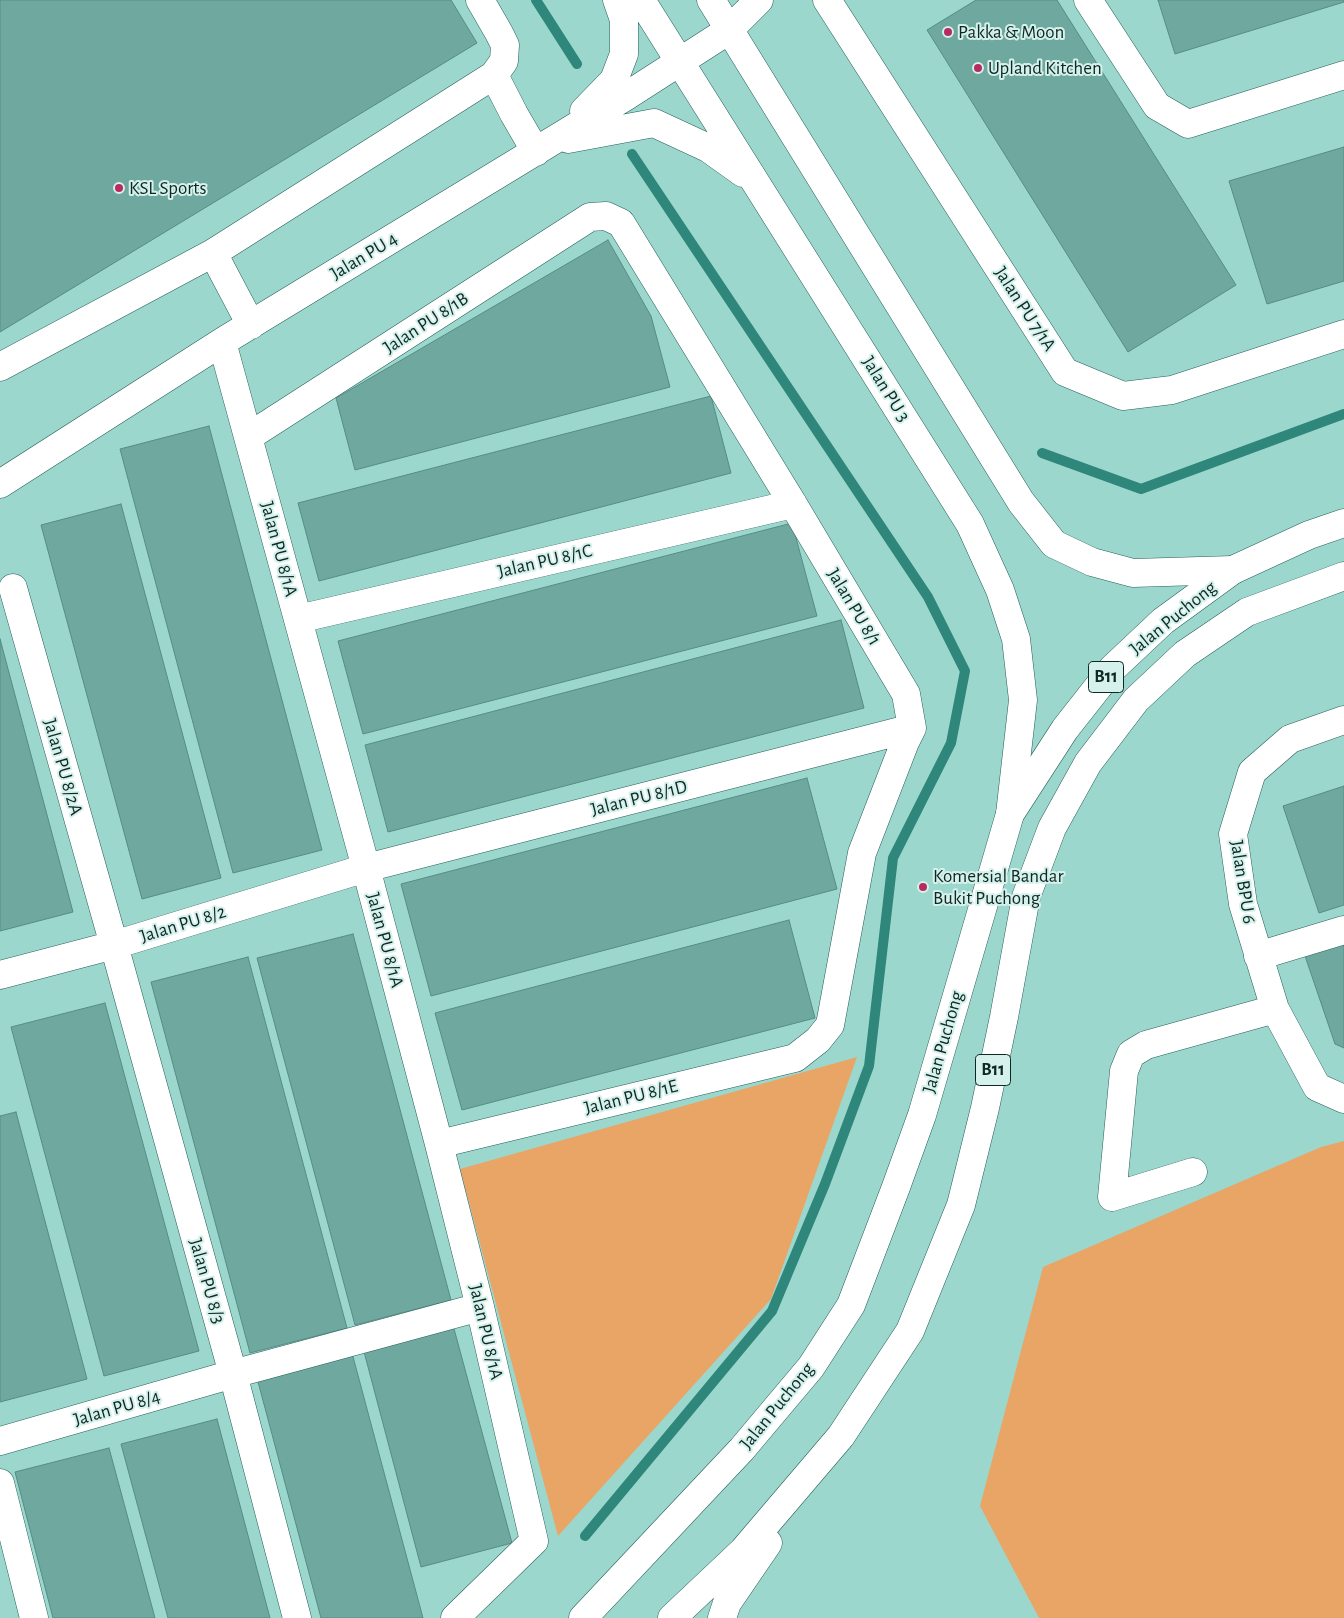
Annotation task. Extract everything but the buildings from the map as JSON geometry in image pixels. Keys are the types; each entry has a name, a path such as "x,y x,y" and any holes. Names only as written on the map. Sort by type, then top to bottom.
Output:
{"street":[{"path":"0,367 213,253 494,75 504,62 504,45 480,0"},
{"path":"545,146 614,80 624,54 624,20 617,0"},
{"name":"Jalan PU 3","path":"642,0 679,62 970,524 1000,590 1016,639 1023,700 1010,814"},
{"path":"710,0 1021,502 1054,544 1092,562 1132,573 1233,570"},
{"name":"Jalan PU 4","path":"0,484 222,342 545,146 679,62 729,30 759,0"},
{"path":"1088,0 1157,106 1188,124 1344,75"},
{"name":"Jalan PU 7/1A","path":"826,1 1065,372 1123,396 1172,390 1344,334"},
{"path":"494,75 514,114 545,146"},
{"path":"545,146 654,123 708,148 755,182"},
{"name":"Jalan PU 8/1B","path":"248,436 590,217 606,216"},
{"name":"Jalan PU 8/1","path":"606,216 621,223 793,504 906,694 912,728"},
{"path":"213,253 252,325"},
{"name":"Jalan PU 8/1A","path":"222,342 366,868 439,1144 480,1307 534,1540 455,1618"},
{"name":"Jalan PU 8/1C","path":"298,619 793,504"},
{"name":"Jalan Puchong","path":"584,1618 742,1449 811,1367 851,1305 922,1115 1010,814 1065,729 1113,668 1163,621 1233,570 1309,535 1344,523"},
{"name":"Jalan Puchong","path":"672,1618 743,1551 841,1436 910,1331 960,1205 985,1108 1026,897 1052,828 1088,763 1136,700 1185,654 1247,612 1344,576"},
{"name":"Jalan PU 8/2A","path":"12,588 114,945"},
{"name":"Jalan BPU 6","path":"1344,720 1290,739 1252,772 1233,834 1243,904 1275,1009 1317,1086 1344,1099"},
{"name":"Jalan PU 8/1D","path":"366,868 912,728"},
{"name":"Jalan PU 8/1E","path":"439,1144 796,1058 818,1040 830,1025 862,853 912,728"},
{"name":"Jalan PU 8/2","path":"0,975 114,945 366,868"},
{"path":"1258,956 1344,930"},
{"name":"Jalan PU 8/3","path":"114,945 233,1374 297,1618"},
{"path":"1193,1172 1112,1197 1124,1072 1131,1054 1146,1045 1275,1009"},
{"name":"Jalan PU 8/4","path":"0,1441 233,1374 480,1307"},
{"path":"722,1618 727,1603 841,1436"},
{"path":"0,1482 34,1618"}],"shaded area":[{"path":"857,1057 771,1299 558,1536 460,1169"},
{"path":"1344,1141 1344,1618 1039,1618 980,1506 1043,1267 1321,1147"}],"waterway":[{"path":"536,0 577,64"},
{"path":"585,1536 772,1311 825,1184 869,1066 893,858 951,743 965,671 928,597 632,154"},
{"path":"1042,453 1141,489 1344,414"}],"place":[{"name":"Pakka & Moon","path":"948,32"},
{"name":"Upland Kitchen","path":"978,68"},
{"name":"KSL Sports","path":"119,188"},
{"name":"Komersial Bandar Bukit Puchong","path":"923,887"}]}
